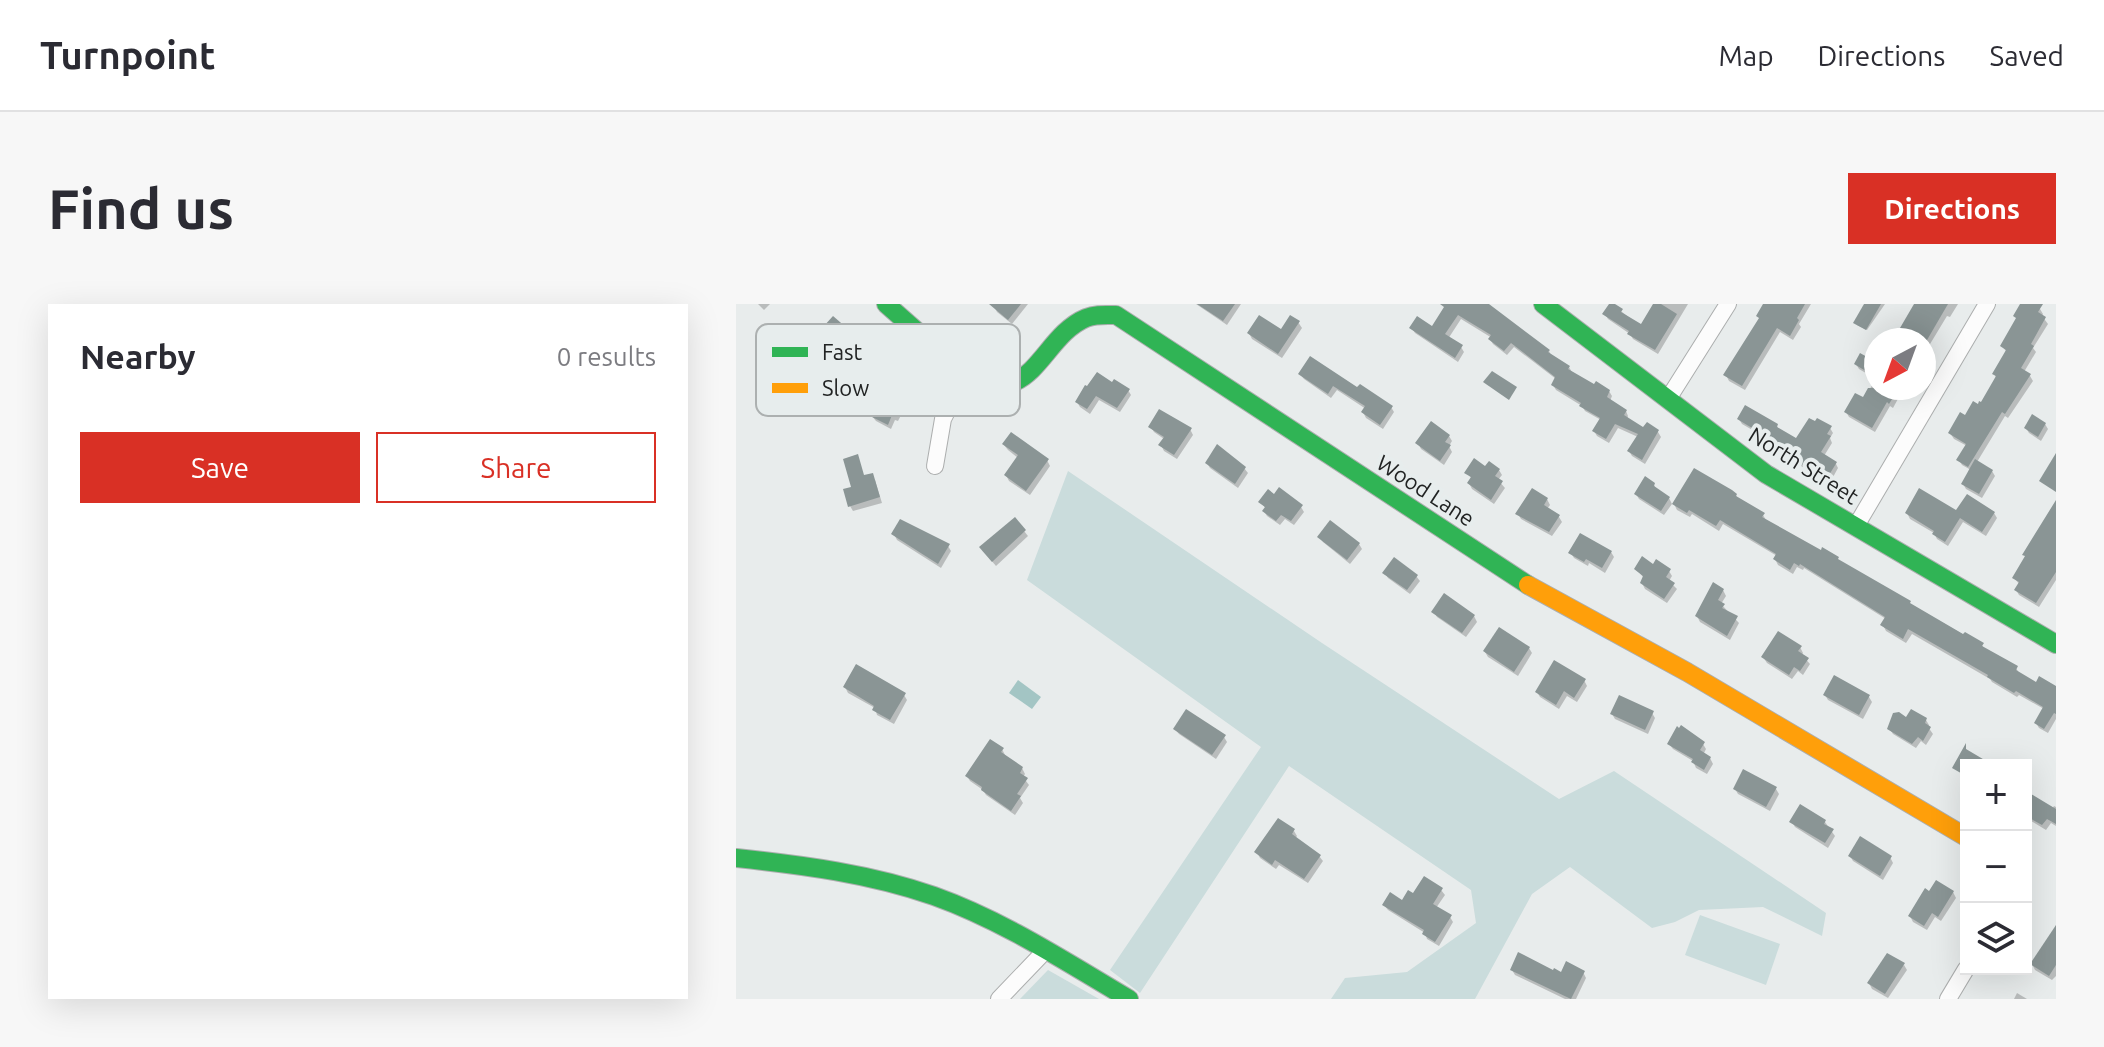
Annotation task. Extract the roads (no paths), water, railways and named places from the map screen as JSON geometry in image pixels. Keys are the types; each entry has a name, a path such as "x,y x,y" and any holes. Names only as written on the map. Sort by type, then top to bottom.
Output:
{"street":[{"name":"Wood Lane","path":"886,304 909,324"},
{"name":"North Street","path":"1543,304 1759,469 2054,639"},
{"path":"1668,399 1728,304"},
{"path":"1856,526 1987,304"},
{"name":"Wood Lane","path":"1020,378 1031,371 1077,317 1098,310 1116,315 1521,581 1687,672 1960,833"},
{"path":"935,466 945,416"},
{"path":"736,858 861,875 934,896 1001,925 1129,999"},
{"path":"999,999 1045,951"},
{"path":"1948,999 1962,975"}],"water":[{"path":"1018,680 1041,697 1032,709 1009,693"}]}
